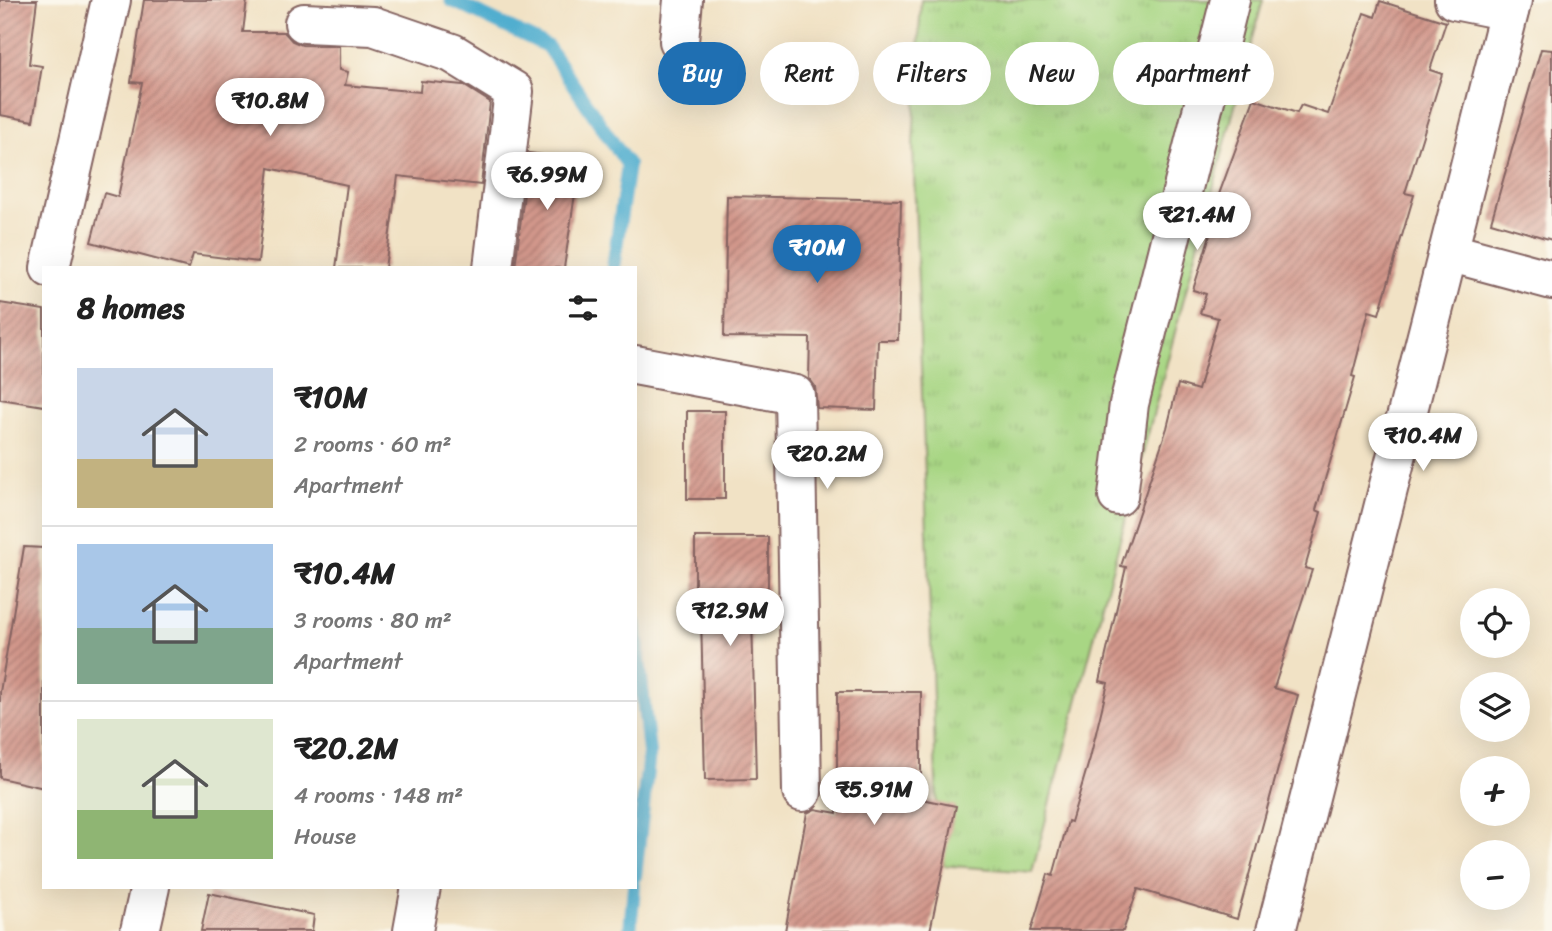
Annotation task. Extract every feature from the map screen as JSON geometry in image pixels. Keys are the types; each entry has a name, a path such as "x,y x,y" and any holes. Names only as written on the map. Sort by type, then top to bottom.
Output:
{"street":[{"path":"50,266 111,0"},
{"path":"679,41 682,0"},
{"path":"1118,496 1129,404 1230,0"},
{"path":"1276,931 1511,5 1454,0"},
{"path":"304,23 373,26 452,53 514,91 493,266"},
{"path":"1448,252 1552,280"},
{"path":"637,365 795,395 802,792"},
{"path":"140,931 150,889"},
{"path":"413,931 421,889"}],"green space":[{"path":"921,0 1263,0 1252,42 1113,42 1113,105 1235,105 1032,872 939,865 913,145 915,105 991,105 991,42 919,42"}],"building":[{"path":"0,0 37,0 29,64 42,66 33,121 0,115"},
{"path":"144,0 247,0 243,32 284,32 292,41 302,45 339,46 339,70 348,72 345,85 420,92 421,81 463,85 490,102 481,185 398,176 385,266 336,266 347,185 269,168 258,262 193,254 190,266 181,266 91,242 104,193 118,197 142,83 131,82"},
{"path":"1380,1 1446,22 1430,70 1442,74 1405,193 1414,195 1379,314 1369,311 1352,376 1355,377 1316,510 1321,512 1305,568 1312,570 1274,688 1298,695 1237,919 1138,889 1123,931 1031,931 1048,874 1053,876 1068,821 1071,822 1090,758 1108,683 1100,681 1126,567 1121,566 1167,428 1178,384 1198,390 1218,318 1200,313 1206,294 1193,290 1211,232 1208,231 1218,197 1252,105 1272,105 1297,113 1301,105 1328,114 1364,13 1375,17"},
{"path":"1541,49 1552,50 1552,240 1491,222"},
{"path":"529,153 580,160 564,266 515,266"},
{"path":"727,196 901,200 898,340 878,340 876,410 817,408 815,386 809,378 810,338 724,337"},
{"path":"0,303 42,310 42,406 0,399"},
{"path":"687,411 725,411 725,499 687,499"},
{"path":"695,537 768,537 768,616 752,616 756,779 705,780 701,616 695,616"},
{"path":"24,547 42,548 42,788 0,778 0,692"},
{"path":"837,692 921,692 921,799 956,806 930,931 785,931 807,813 815,809 837,813"},
{"path":"209,893 314,915 312,931 201,931"}],"waterway":[{"path":"451,0 547,46 628,165 613,266"},
{"path":"637,642 649,753 637,858"},
{"path":"630,931 634,889"}]}
